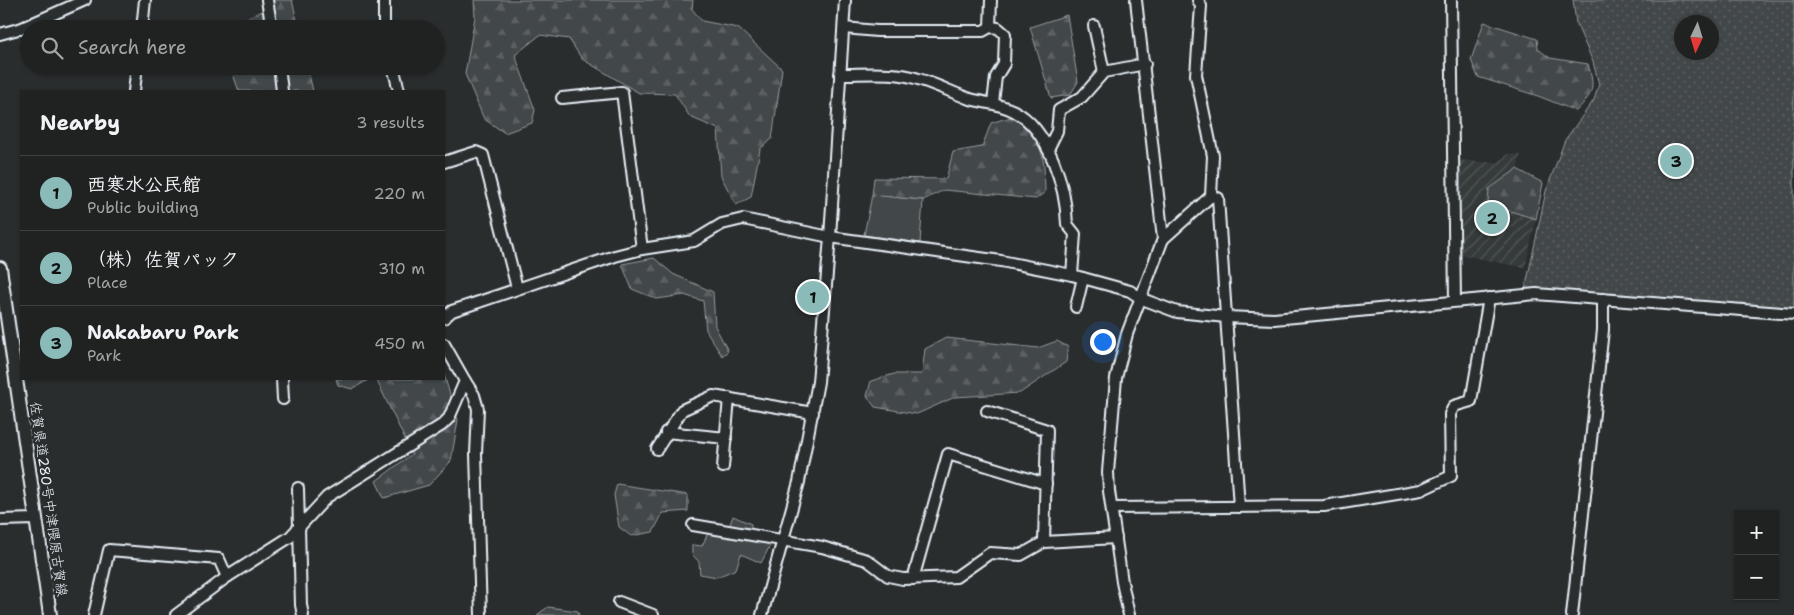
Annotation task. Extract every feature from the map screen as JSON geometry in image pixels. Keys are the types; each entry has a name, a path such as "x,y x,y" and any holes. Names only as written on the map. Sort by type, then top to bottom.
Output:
{"main road":[{"name":"佐賀県道280号中津隈原古賀線","path":"0,268 18,366 36,519 50,615"}],"street":[{"path":"40,20 85,0"},
{"path":"143,20 145,0"},
{"path":"267,0 270,20"},
{"path":"384,0 384,20"},
{"path":"762,615 799,482 818,382 830,237 845,0"},
{"path":"990,27 991,0"},
{"path":"1129,615 1122,582 1108,472 1116,378 1120,358 1164,239 1136,0"},
{"path":"1164,239 1211,196 1213,156 1196,75 1200,6 1198,0"},
{"path":"1451,0 1455,300"},
{"path":"1094,26 1104,72"},
{"path":"844,28 944,32 983,31 990,27 998,28 1005,34 1004,64 996,77 993,103"},
{"path":"0,34 20,29"},
{"path":"1048,149 1057,131 1059,110 1082,97 1104,72 1144,64"},
{"path":"840,74 902,75 977,101 993,103 1015,111 1034,128 1048,149 1062,185 1066,203 1067,224 1075,234 1072,275"},
{"path":"134,90 136,75"},
{"path":"280,75 282,90"},
{"path":"395,75 399,90"},
{"path":"562,98 622,92 642,249"},
{"path":"445,162 476,152 483,155 517,288"},
{"path":"1211,196 1218,198 1239,507"},
{"path":"445,317 452,311 517,288 642,249 694,240 722,224 743,219 830,237 958,253 1072,275 1130,291 1142,299 1177,312 1226,317 1274,319 1455,300 1536,294 1794,314"},
{"path":"1076,307 1083,278"},
{"path":"1112,508 1324,506 1421,490 1451,476 1450,414 1454,406 1472,402 1489,298"},
{"path":"1572,615 1603,330 1603,299"},
{"path":"445,346 474,395 478,409 476,454 480,615"},
{"path":"282,380 283,399"},
{"path":"181,613 226,577 290,537 327,497 442,425 453,411 465,381"},
{"path":"657,449 666,432 682,410 713,396 813,413"},
{"path":"723,467 730,398"},
{"path":"987,411 1047,430 1044,542"},
{"path":"666,432 726,438"},
{"path":"912,579 948,454 1046,484"},
{"path":"298,488 301,605 303,615"},
{"path":"0,520 36,519"},
{"path":"693,525 822,547 867,560 888,576 912,579 956,577 990,553 1021,555 1044,542 1116,538"},
{"path":"94,615 108,550 219,559 226,577"},
{"path":"619,602 653,615"}],"shaded area":[{"path":"1508,154 1521,155 1517,169 1489,189 1488,204 1536,219 1525,268 1457,254 1458,160 1497,163"}],"green space":[{"path":"264,0 292,0 297,20 242,20 265,10"},
{"path":"474,0 693,0 692,9 702,21 738,28 782,69 772,139 760,149 751,197 736,205 721,176 718,129 690,117 675,94 639,93 582,59 569,39 540,35 515,55 535,110 532,123 505,133 484,119 465,74 475,17"},
{"path":"1573,0 1794,0 1794,309 1525,290 1546,191 1565,140 1594,100 1599,84 1593,62 1576,23"},
{"path":"1067,15 1078,82 1070,95 1051,98 1030,27"},
{"path":"1484,22 1537,39 1538,49 1550,58 1588,64 1592,79 1590,95 1576,111 1538,96 1478,77 1471,60"},
{"path":"233,75 309,75 313,90 239,90"},
{"path":"1014,116 1037,142 1043,158 1045,192 1036,199 944,190 923,200 872,195 874,178 946,179 953,152 982,147 991,123"},
{"path":"1517,169 1543,183 1536,219 1488,204 1489,189"},
{"path":"872,195 923,200 920,243 864,235"},
{"path":"654,258 673,274 713,292 715,326 728,351 722,356 706,330 703,301 684,295 657,299 632,289 622,264"},
{"path":"946,338 1038,348 1057,341 1068,347 1066,362 1020,393 955,397 917,414 875,407 867,396 871,381 894,374 922,374 925,349"},
{"path":"445,378 458,420 451,461 429,485 384,498 376,481 412,454 376,380 445,380"},
{"path":"336,380 368,380 352,389 338,385"},
{"path":"617,484 688,495 688,511 663,513 653,532 631,536 619,527 614,495"},
{"path":"733,516 751,524 751,538 773,540 761,563 741,554 736,569 717,577 700,574 699,562 692,554 692,545 702,546 708,533 726,535"},
{"path":"548,607 578,611 579,615 537,615"}],"place":[{"name":"Nakabaru Park","path":"1676,161"},
{"name":"（株）佐賀パック","path":"1492,218"},
{"name":"西寒水公民館","path":"813,297"}]}
